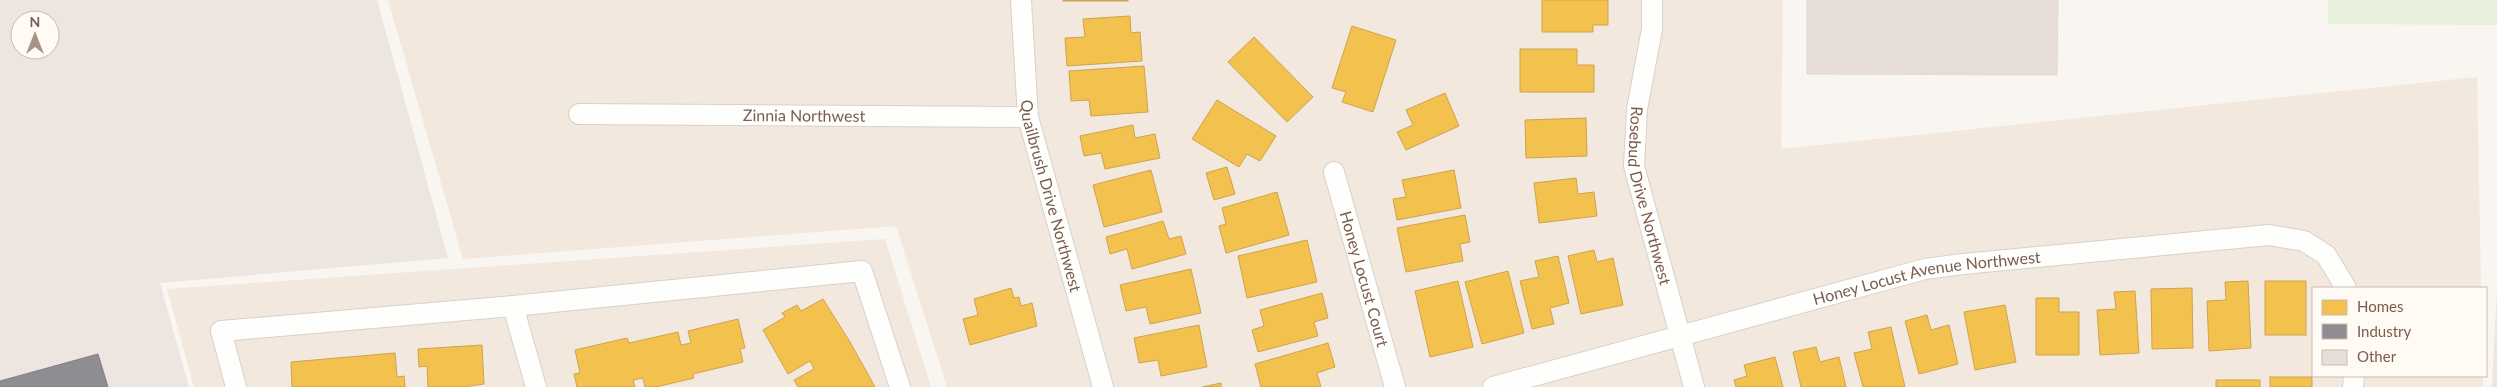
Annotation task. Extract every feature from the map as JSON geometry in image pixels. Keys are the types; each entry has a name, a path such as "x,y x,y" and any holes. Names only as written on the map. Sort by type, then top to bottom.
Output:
{"street":[{"name":"Quailbrush Drive Northwest","path":"1021,0 1028,117 1103,387"},
{"name":"Rosebud Drive Northwest","path":"1652,0 1652,29 1637,109 1634,166 1694,387"},
{"name":"Zinnia Northwest","path":"579,114 1028,117"},
{"name":"Honey Locust Court","path":"1334,172 1395,387"},
{"name":"Honey Locust Avenue Northwest","path":"1493,387 1926,269 2269,235 2304,241 2326,255 2345,287"},
{"path":"236,387 221,331 513,306 862,271 900,387"},
{"path":"513,306 536,387"}],"shaded area":[{"path":"0,0 377,0 448,258 160,283 189,387 0,387"},
{"path":"388,0 1783,0 1781,149 2477,77 2481,287 2312,287 2312,377 2483,377 2483,387 947,387 896,226 463,259"},
{"path":"885,239 931,387 194,387 167,289"},
{"path":"2497,289 2497,387 2492,387"}],"green space":[{"path":"2328,0 2497,0 2497,25 2328,24"}],"building: Homes":[{"path":"1128,0 1128,1 1063,1"},
{"path":"1542,0 1608,0 1608,25 1593,25 1593,32 1542,32"},
{"path":"1130,16 1131,33 1140,32 1142,61 1067,66 1065,38 1085,37 1083,19"},
{"path":"1352,26 1396,40 1373,112 1342,102 1346,92 1332,88"},
{"path":"1254,37 1313,97 1287,122 1228,62"},
{"path":"1520,49 1577,49 1577,65 1594,65 1594,92 1520,92"},
{"path":"1144,66 1148,112 1091,116 1089,100 1071,101 1069,71"},
{"path":"1445,93 1459,126 1406,150 1397,132 1413,125 1406,110"},
{"path":"1217,100 1276,136 1260,161 1247,154 1239,167 1192,139"},
{"path":"1586,118 1587,156 1526,158 1525,120"},
{"path":"1133,125 1135,138 1155,134 1160,158 1105,169 1101,153 1084,156 1080,136"},
{"path":"1227,167 1235,194 1214,200 1206,173"},
{"path":"1151,170 1162,212 1104,227 1093,185"},
{"path":"1454,170 1461,208 1397,220 1393,199 1406,197 1402,180"},
{"path":"1576,178 1578,194 1594,192 1597,216 1539,223 1534,183"},
{"path":"1277,192 1289,235 1226,253 1219,226 1226,224 1222,208"},
{"path":"1465,215 1470,242 1460,244 1463,261 1406,272 1397,228"},
{"path":"1163,221 1169,239 1181,236 1186,254 1132,269 1127,249 1110,254 1106,237"},
{"path":"1307,240 1317,282 1247,298 1238,256"},
{"path":"1594,250 1597,262 1613,258 1623,305 1581,314 1568,256"},
{"path":"1558,256 1569,303 1550,308 1554,324 1532,329 1520,281 1539,277 1535,261"},
{"path":"1191,269 1201,313 1150,324 1146,307 1126,311 1120,285"},
{"path":"1508,271 1524,333 1482,344 1465,282"},
{"path":"1458,281 1473,347 1430,357 1415,291"},
{"path":"2248,281 2251,348 2209,351 2207,301 2226,300 2225,282"},
{"path":"2265,281 2306,281 2306,335 2265,335"},
{"path":"1011,288 1014,298 1019,297 1021,306 1032,303 1037,326 970,345 963,319 978,315 974,299"},
{"path":"2192,288 2193,348 2152,349 2151,289"},
{"path":"2135,291 2139,353 2100,355 2097,310 2116,309 2114,292"},
{"path":"1322,293 1328,318 1314,322 1318,336 1258,352 1252,330 1264,326 1260,310"},
{"path":"2036,298 2059,298 2059,312 2079,312 2079,355 2036,355"},
{"path":"823,299 875,387 798,387 794,380 814,369 810,361 788,374 763,330 785,317 782,313 797,305 801,311"},
{"path":"2005,305 2016,362 1975,370 1964,312"},
{"path":"1927,315 1931,330 1949,325 1958,364 1919,374 1905,321"},
{"path":"738,319 745,348 740,349 743,362 693,374 694,378 656,387 645,387 643,378 633,380 635,387 577,387 574,374 580,373 575,350 627,338 629,343 678,332 681,345 691,343 688,331"},
{"path":"1199,325 1207,367 1161,376 1158,360 1139,363 1134,338"},
{"path":"1891,327 1905,387 1863,387 1854,353 1872,349 1868,332"},
{"path":"1328,343 1335,367 1317,373 1321,387 1261,387 1255,364"},
{"path":"482,345 484,384 463,387 428,387 427,366 419,367 418,349"},
{"path":"1816,347 1820,362 1839,357 1846,387 1801,387 1793,352"},
{"path":"395,353 397,377 404,376 405,387 292,387 291,362"},
{"path":"1775,357 1783,387 1736,387 1734,380 1747,376 1744,365"},
{"path":"2270,377 2312,377 2312,387 2270,387"},
{"path":"2216,380 2260,380 2260,387 2216,387"},
{"path":"1221,383 1221,387 1202,387"}],"building: Industry":[{"path":"98,354 108,387 0,387 0,381"}],"building: Other":[{"path":"1807,0 2058,0 2057,75 1807,74"}]}
